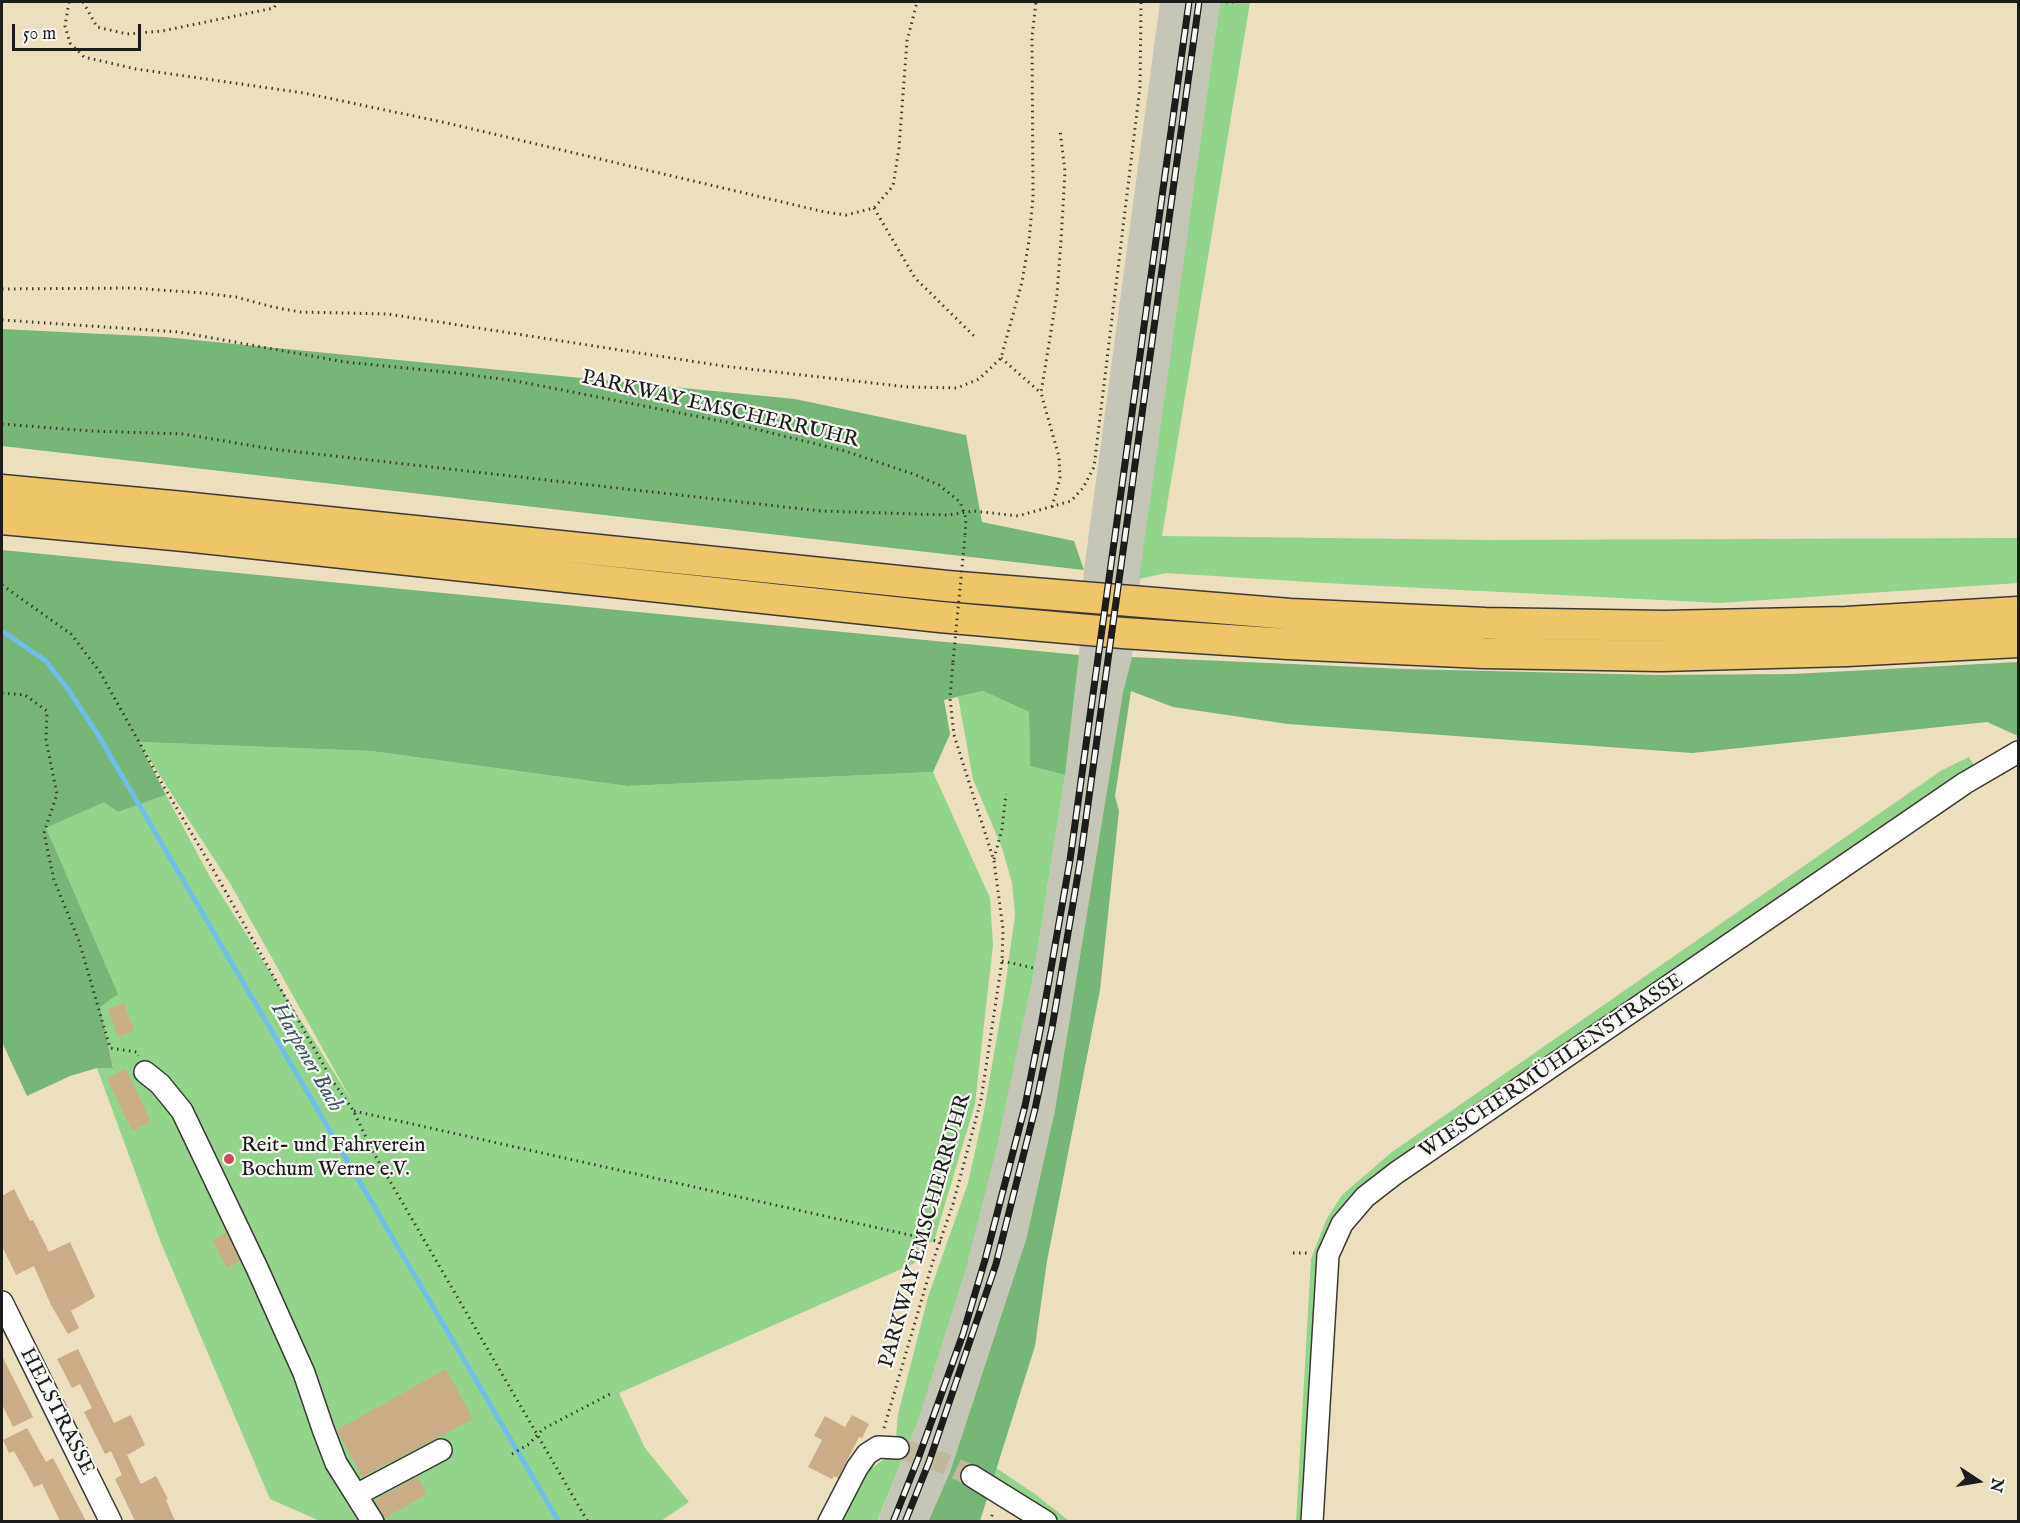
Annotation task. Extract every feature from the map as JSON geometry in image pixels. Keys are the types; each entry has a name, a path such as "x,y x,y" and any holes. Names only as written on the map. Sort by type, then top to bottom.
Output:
{"highway":[{"path":"2,490 947,586 1290,614 1485,623 1665,626 1846,622 2019,612"},
{"path":"2,519 196,537 940,617 1288,644 1483,653 1661,656 1847,651 2019,642"}],"street":[{"name":"WIESCHERMÜHLENSTRASSE","path":"1312,1521 1328,1256 1342,1224 1365,1197 1396,1173 1965,783 2019,752"},
{"path":"145,1072 160,1084 182,1111 304,1373 322,1429 336,1463 373,1521"},
{"name":"HELSTRASSE","path":"2,1302 111,1521"},
{"path":"829,1521 867,1454 888,1448"},
{"path":"356,1495 441,1450"},
{"path":"972,1476 1046,1521"}],"path":[{"path":"69,2 65,26 70,44 84,57 136,69 304,93 447,123 825,212 846,214 874,208 893,186 899,148 907,41 917,2"},
{"path":"83,2 97,27 127,34 162,31 274,8 277,2"},
{"path":"2,289 132,288 202,293 236,297 273,308 300,312 388,314 672,359 908,387 957,388 980,379 1001,358 1022,282 1034,197 1032,37 1036,2"},
{"path":"2,424 91,431 183,434 272,449 821,511 948,515 974,511 1018,516 1071,501 1083,488 1094,467 1140,87 1141,2"},
{"path":"1226,2 1236,2"},
{"path":"1052,507 1060,478 1059,457 1041,393 1056,294 1061,241 1065,172 1060,130"},
{"path":"874,208 915,278 974,336"},
{"name":"PARKWAY EMSCHERRUHR","path":"2,320 179,332 345,362 516,381 720,421 845,451 939,485 960,502 965,512 965,536 950,698 954,735 993,861 1003,929 1002,961 981,1100 953,1204 933,1261 888,1448"},
{"path":"1001,358 1041,393"},
{"path":"2,585 70,634 100,672 332,1080 353,1110 373,1152 588,1521"},
{"path":"2,693 25,695 47,711 46,740 57,794 44,832 54,880 79,941 110,1048 137,1052 145,1072"},
{"path":"993,861 1002,829 1006,794"},
{"path":"1002,961 1034,968"},
{"path":"353,1110 940,1242"},
{"path":"512,1454 529,1444 543,1429 610,1394"}],"shaded area":[{"path":"1160,2 1220,2 1143,554 1132,657 1123,692 1055,1110 1026,1240 950,1472 928,1521 877,1522 916,1426 1034,971 1065,775 1079,655 1084,570"}],"green space":[{"path":"1220,2 1250,2 1162,536 1488,540 2018,538 2018,583 1720,603 1166,573 1139,579"},
{"path":"2,329 164,337 795,399 966,435 982,522 1074,541 1084,570 2,446"},
{"path":"2,550 1079,655 1065,775 1030,766 1029,712 983,691 944,700 950,734 933,772 627,786 371,751 139,742 166,795 118,812 104,802 46,828 118,994 100,1007 113,1068 97,1068 70,1076 27,1096 2,1042"},
{"path":"1132,657 1405,669 1657,675 1793,674 2018,662 2018,736 1987,722 1692,753 1288,724 1173,707 1131,691 1115,796 1119,811 1100,990 1047,1261 1035,1346 980,1521 928,1522 950,1472 1026,1240 1055,1110 1123,692"},
{"path":"983,691 1029,712 1030,766 1065,775 1034,971 996,1150 966,1268 916,1426 877,1521 838,1522 867,1471 889,1456 896,1437 898,1414 928,1297 968,1183 984,1111 1015,915 1012,883 1002,848 973,779 958,697"},
{"path":"138,742 371,751 627,786 933,772 990,898 993,945 975,1104 934,1241 926,1244 915,1263 619,1393 645,1448 689,1502 661,1521 320,1521 270,1499 161,1243 97,1068 113,1067 100,1007 46,828 104,801 118,812 166,795 210,877 352,1101 231,885"},
{"path":"1969,757 1975,767 1339,1222 1307,1521 1296,1522 1311,1259 1326,1220 1342,1195 1392,1152 1942,770"},
{"path":"996,1468 1035,1494 1069,1521 1055,1521 992,1481"}],"building":[{"path":"124,1003 134,1031 118,1037 108,1009"},
{"path":"126,1069 151,1122 132,1131 107,1078"},
{"path":"14,1189 49,1252 70,1242 95,1297 71,1311 79,1328 68,1334 51,1305 34,1266 16,1275 2,1246 2,1196"},
{"path":"226,1233 240,1261 227,1268 213,1240"},
{"path":"78,1349 114,1423 131,1415 145,1445 127,1455 141,1484 156,1476 168,1499 166,1500 175,1521 135,1521 115,1479 122,1475 111,1451 105,1454 84,1412 92,1408 80,1384 72,1388 57,1359"},
{"path":"2,1356 33,1417 13,1427 2,1404"},
{"path":"446,1369 473,1419 362,1477 337,1430"},
{"path":"852,1415 869,1424 862,1438 859,1437 838,1478 834,1476 832,1479 808,1467 822,1440 814,1436 825,1416 845,1427"},
{"path":"27,1428 46,1462 53,1458 86,1521 60,1521 42,1484 34,1487 14,1451 9,1453 3,1440"},
{"path":"417,1477 427,1494 385,1518 375,1500"}],"waterway":[{"name":"Harpener Bach","path":"2,631 46,661 97,733 559,1522"}],"tunnel":[{"path":"898,1448 944,1463 972,1476"}],"railway":[{"path":"893,1522 963,1334 985,1260 1025,1106 1041,1026 1070,860 1189,2"},
{"path":"905,1522 929,1462 996,1264 1035,1109 1052,1028 1080,862 1199,2"}],"place":[{"name":"Reit- und Fahrverein Bochum Werne e.V.","path":"229,1159"}]}
